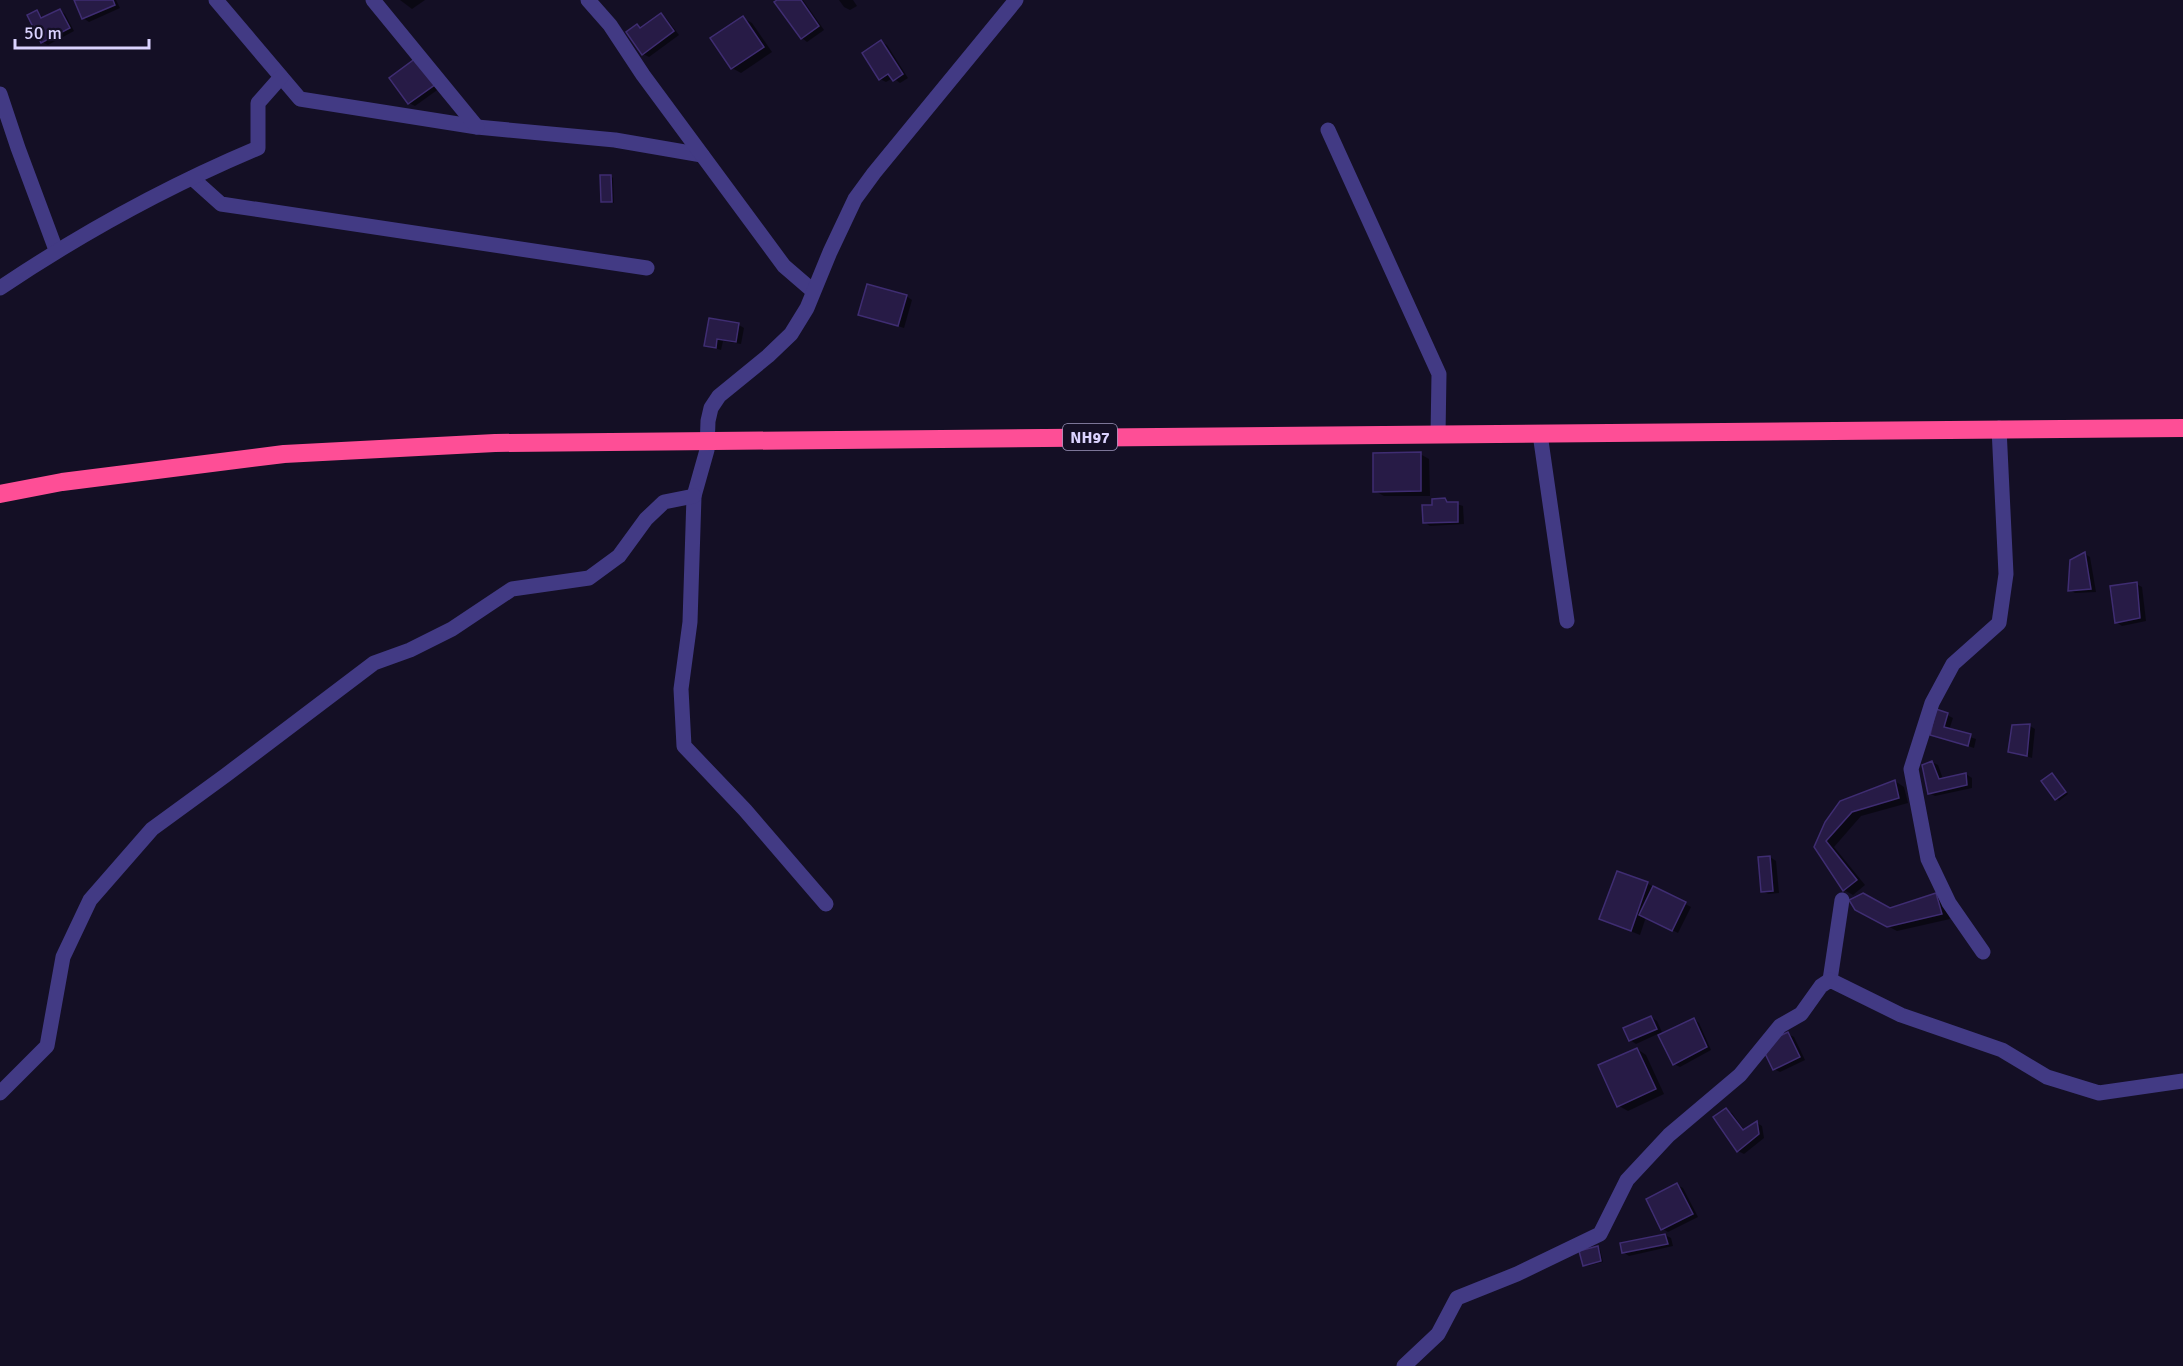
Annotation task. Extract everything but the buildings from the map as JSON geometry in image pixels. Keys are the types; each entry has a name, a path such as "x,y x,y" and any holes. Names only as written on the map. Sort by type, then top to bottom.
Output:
{"highway":[{"name":"NH97","path":"0,494 73,481 284,454 495,443 707,445 1999,428 2183,428"}],"street":[{"path":"216,0 300,99 477,127 615,140 702,154"},
{"path":"373,0 477,127"},
{"path":"588,0 610,25 643,75 784,266 813,291"},
{"path":"826,904 745,810 684,746 681,689 690,622 694,496 707,445 708,421 711,408 718,396 768,356 791,334 807,308 855,199 1016,0"},
{"path":"0,288 56,250 215,166 258,148 258,103 281,77"},
{"path":"0,94 56,250"},
{"path":"1328,130 1439,374 1438,435"},
{"path":"192,178 221,204 647,268"},
{"path":"1983,952 1949,903 1928,859 1911,769 1932,703 1953,664 2000,623 2006,574 1999,428"},
{"path":"1540,434 1567,621"},
{"path":"0,1093 47,1046 63,957 90,900 152,829 374,663 410,650 452,629 512,589 589,578 619,556 646,519 664,502 694,496"},
{"path":"1404,1366 1437,1335 1456,1298 1517,1274 1600,1234 1627,1180 1669,1135 1740,1075 1780,1026 1801,1014 1821,986 1830,980 1842,900"},
{"path":"1830,980 1900,1015 2002,1050 2046,1077 2099,1093 2183,1081"}]}
